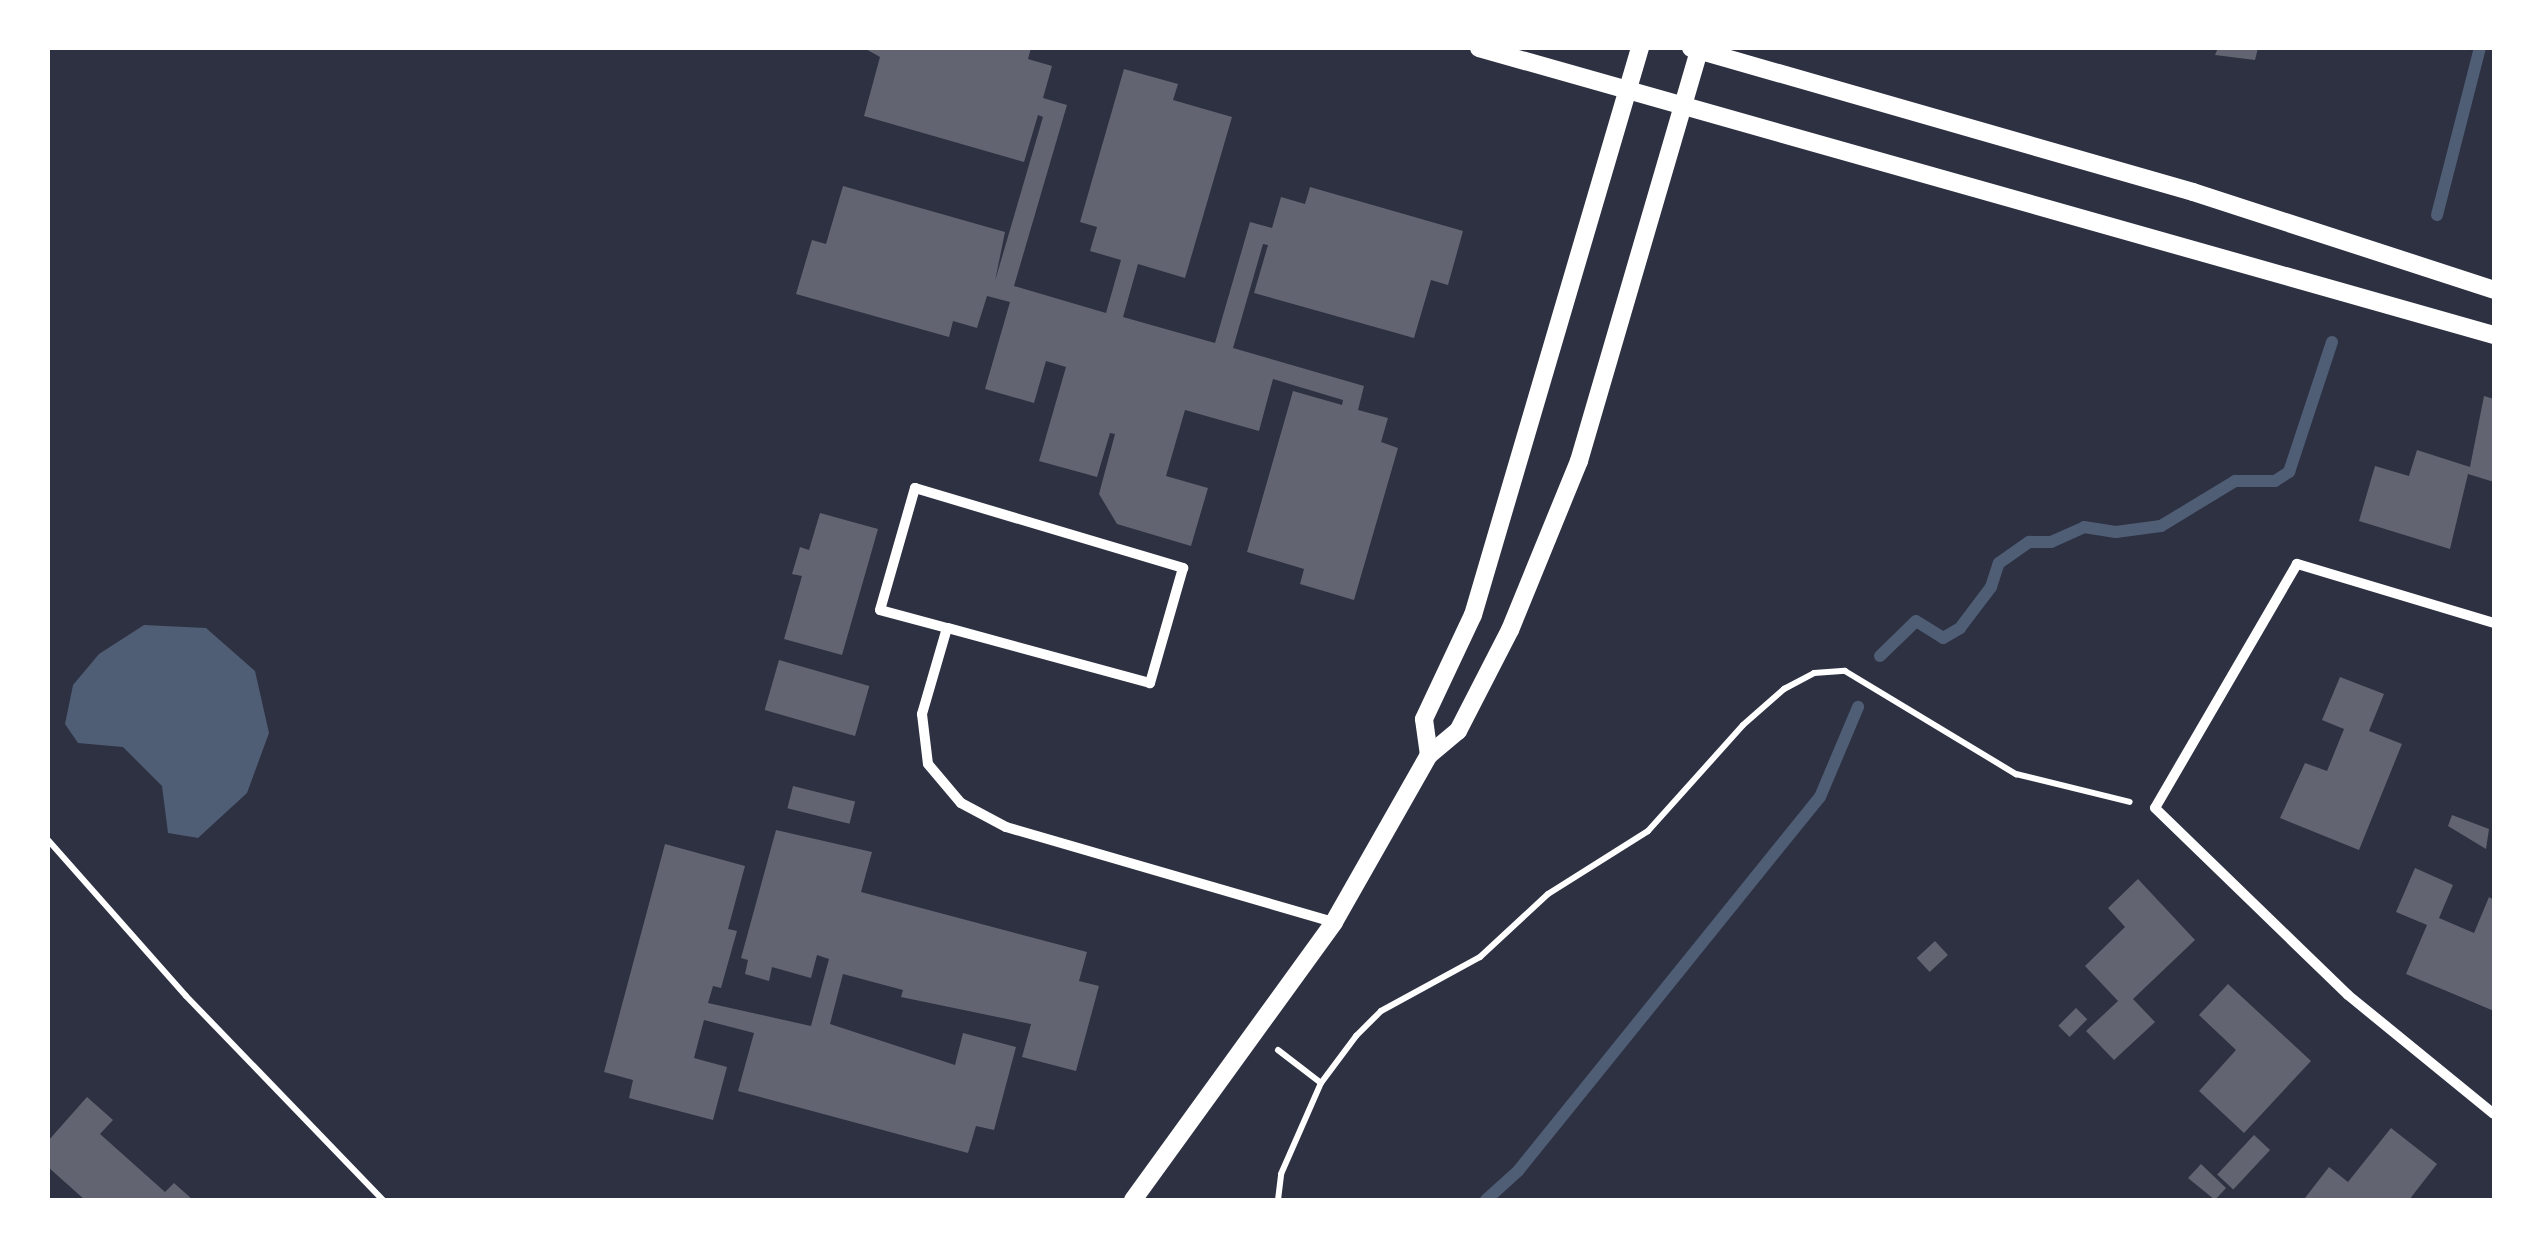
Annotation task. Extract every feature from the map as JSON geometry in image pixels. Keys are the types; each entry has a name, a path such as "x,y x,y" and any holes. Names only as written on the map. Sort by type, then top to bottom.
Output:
{"street":[{"path":"1479,48 2494,335"},
{"path":"1429,755 1424,719 1473,615 1640,48"},
{"path":"1133,1200 1258,1035 1334,922 1429,755 1458,732 1510,630 1579,461 1696,49 2193,192 2494,290"},
{"path":"915,488 1182,568 1150,683 947,628 880,610 915,488"},
{"path":"2494,622 2297,564 2155,808 2348,995 2494,1114"},
{"path":"947,628 922,714 928,764 962,802 1006,827 1334,922"}],"path":[{"path":"1278,1200 1280,1174 1321,1083 1381,1012 1480,958 1548,894 1648,830 1743,725 1784,689 1814,673 1844,672 2016,774 2155,808"},
{"path":"48,840 186,996 383,1200"},
{"path":"1258,1035 1321,1083"}],"water":[{"path":"144,625 206,628 255,671 269,733 247,793 198,838 168,833 162,786 123,747 78,743 65,724 73,685 99,654"}],"building":[{"path":"864,48 1031,48 1028,59 1052,66 1043,98 1067,105 1014,286 1106,313 1121,260 1090,251 1097,227 1080,222 1124,69 1178,84 1173,100 1232,117 1185,278 1138,264 1123,317 1215,343 1250,222 1272,228 1281,197 1305,204 1310,187 1463,231 1448,285 1431,280 1414,338 1254,293 1268,245 1263,244 1233,348 1364,386 1358,410 1388,418 1381,442 1398,448 1354,600 1300,584 1304,569 1247,552 1293,391 1342,405 1343,400 1273,379 1259,431 1185,410 1166,476 1208,488 1191,546 1117,524 1099,494 1115,434 1110,433 1097,477 1039,461 1066,367 1046,361 1034,403 985,389 1010,302 987,296 977,328 953,321 949,337 796,294 812,240 826,244 843,186 1005,232 995,281 1043,117 1038,115 1024,162 864,116 880,57"},
{"path":"2218,48 2258,48 2255,60 2215,55"},
{"path":"2484,396 2494,399 2494,482 2468,474 2450,549 2359,521 2375,466 2409,476 2417,450 2470,467"},
{"path":"820,513 878,529 842,655 784,639 802,576 792,574 800,547 809,550"},
{"path":"779,660 869,686 855,736 765,710"},
{"path":"2340,677 2384,694 2369,731 2402,744 2359,850 2280,818 2305,763 2327,771 2344,729 2322,720"},
{"path":"793,786 855,801 850,824 787,808"},
{"path":"2452,815 2489,829 2486,849 2448,826"},
{"path":"776,830 872,852 861,892 1087,952 1079,981 1099,986 1076,1071 1022,1057 1031,1024 901,997 903,990 843,974 830,1024 955,1065 963,1033 1016,1047 994,1130 976,1126 968,1153 738,1091 754,1033 704,1020 694,1058 727,1067 713,1120 629,1098 633,1080 604,1072 665,844 745,866 728,929 737,931 721,988 713,986 708,1003 811,1026 829,959 817,955 811,978 772,967 769,981 745,974 748,960 741,958"},
{"path":"2415,868 2453,885 2439,918 2474,933 2489,897 2494,900 2494,1011 2406,974 2427,925 2396,912"},
{"path":"2138,879 2195,940 2133,999 2155,1022 2114,1060 2086,1031 2118,1001 2085,966 2125,927 2108,908"},
{"path":"1935,941 1948,955 1930,972 1917,958"},
{"path":"2228,984 2311,1061 2244,1133 2199,1091 2236,1050 2199,1015"},
{"path":"2076,1008 2087,1019 2070,1037 2058,1026"},
{"path":"87,1097 113,1120 100,1134 165,1192 174,1183 193,1200 85,1200 48,1167 48,1141"},
{"path":"2391,1128 2437,1164 2409,1200 2305,1198 2329,1167 2348,1182"},
{"path":"2254,1135 2270,1150 2233,1189 2217,1174"},
{"path":"2201,1164 2226,1188 2215,1200 2188,1178"}],"waterway":[{"path":"2437,215 2480,48"},
{"path":"1880,656 1916,621 1943,638 1960,628 1991,587 1999,563 2029,542 2051,542 2084,527 2116,532 2161,526 2235,481 2275,481 2289,472 2332,342"},
{"path":"1486,1200 1518,1171 1820,797 1858,707"}]}
